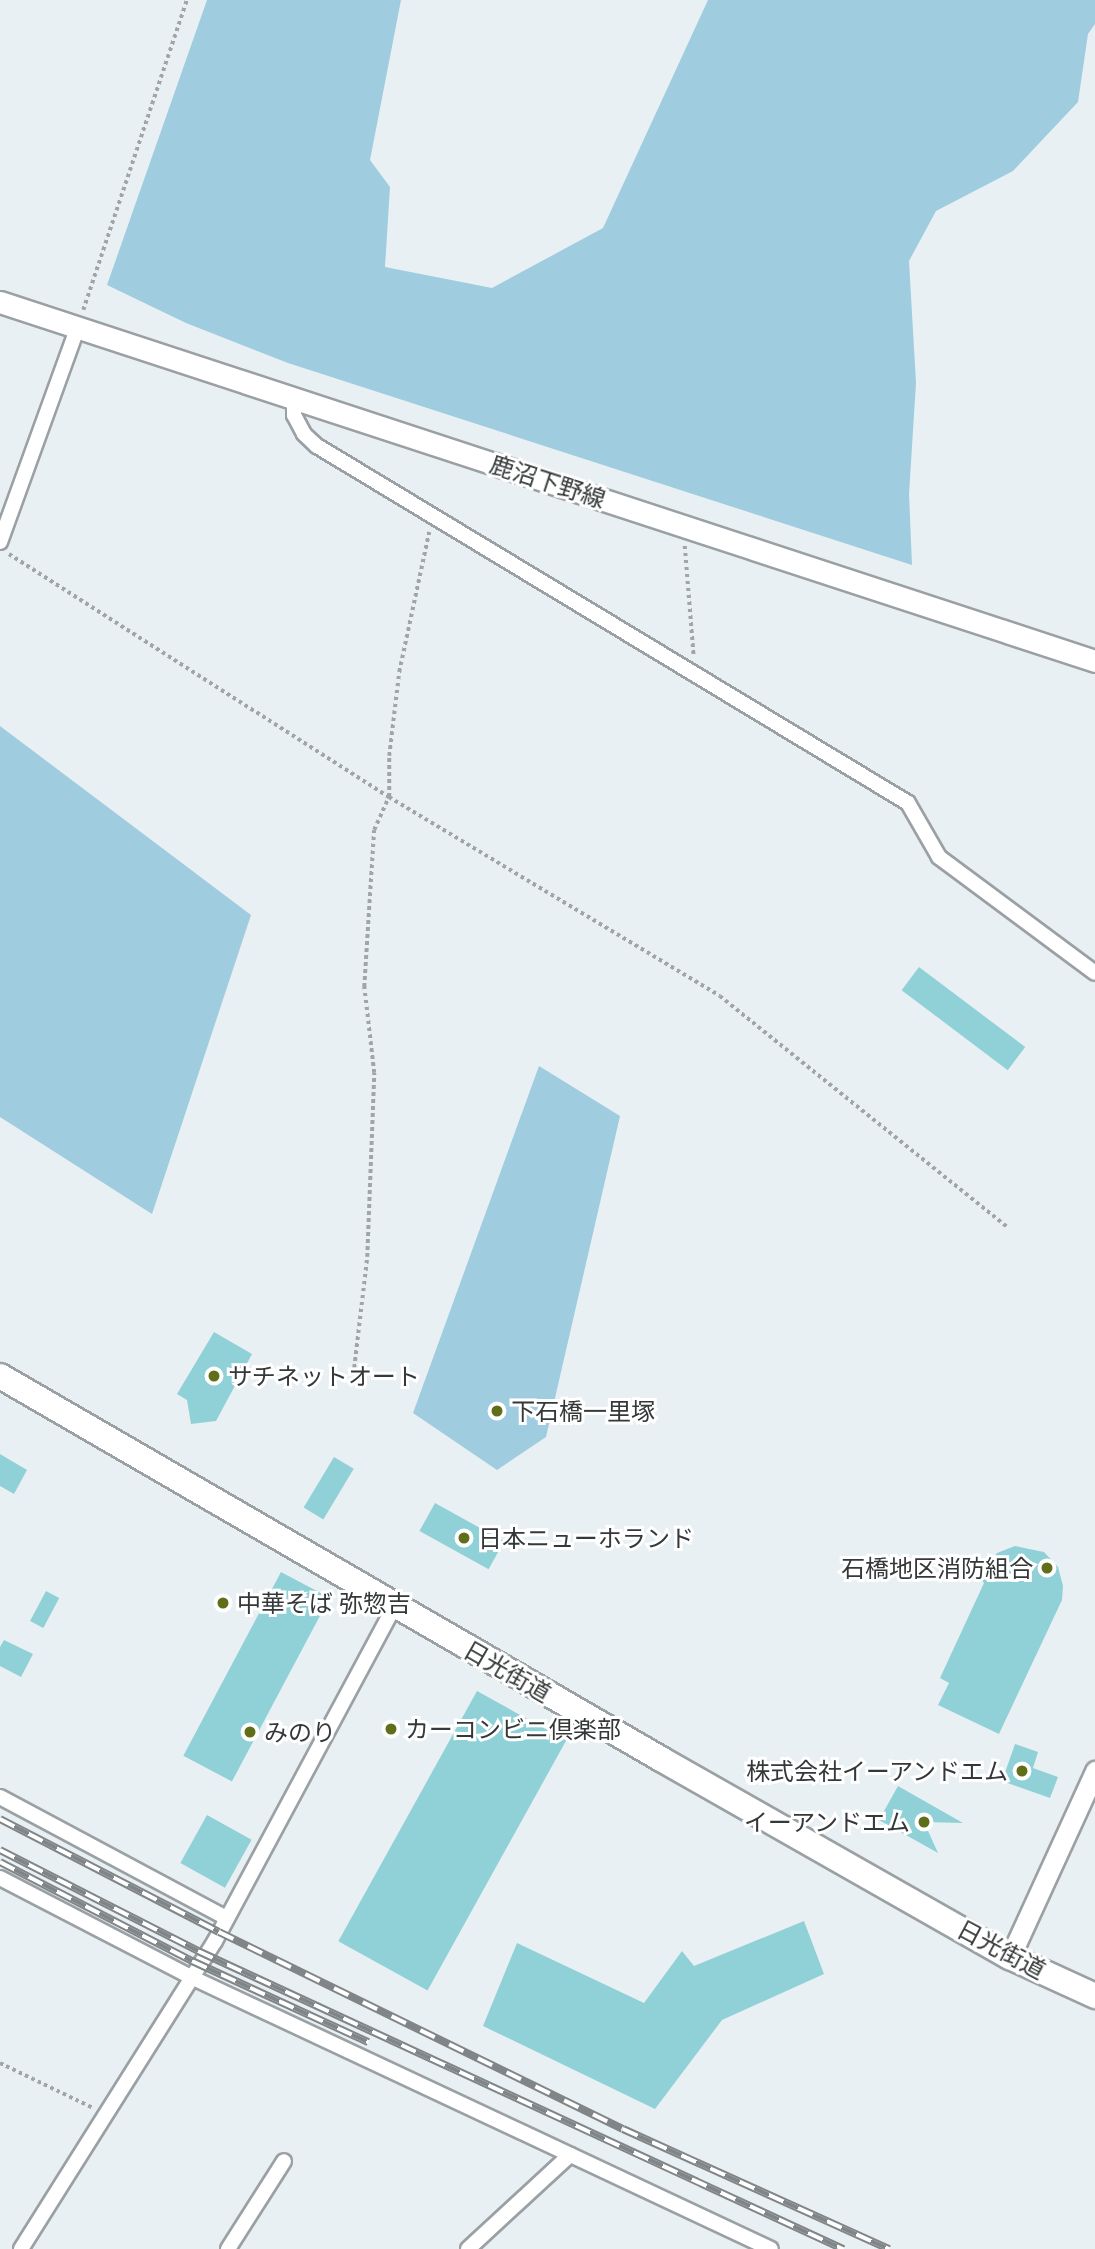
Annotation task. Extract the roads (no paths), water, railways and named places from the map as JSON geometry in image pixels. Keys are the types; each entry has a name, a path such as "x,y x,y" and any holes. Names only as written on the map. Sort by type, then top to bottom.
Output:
{"highway":[{"name":"日光街道","path":"0,1376 1010,1957 1095,1996"}],"main road":[{"name":"鹿沼下野線","path":"0,302 1095,661"}],"street":[{"path":"0,542 78,326"},
{"path":"294,398 294,415 304,434 317,446 908,803 939,857 1095,973"},
{"path":"21,2249 193,1978 395,1605"},
{"path":"1010,1957 1095,1771"},
{"path":"0,1797 227,1918"},
{"path":"0,1878 193,1978 771,2249"},
{"path":"468,2249 570,2155"},
{"path":"228,2249 284,2161"}],"railway":[{"path":"0,1819 219,1932 623,2129 889,2249"},
{"path":"0,1850 198,1951 843,2249"},
{"path":"0,1862 192,1961 368,2042"}],"place":[{"name":"サチネットオート","path":"214,1376"},
{"name":"下石橋一里塚","path":"497,1411"},
{"name":"日本ニューホランド","path":"464,1538"},
{"name":"石橋地区消防組合","path":"1047,1568"},
{"name":"中華そば 弥惣吉","path":"223,1603"},
{"name":"カーコンビニ倶楽部","path":"391,1729"},
{"name":"みのり","path":"250,1732"},
{"name":"株式会社イーアンドエム","path":"1022,1771"},
{"name":"イーアンドエム","path":"924,1822"}]}
